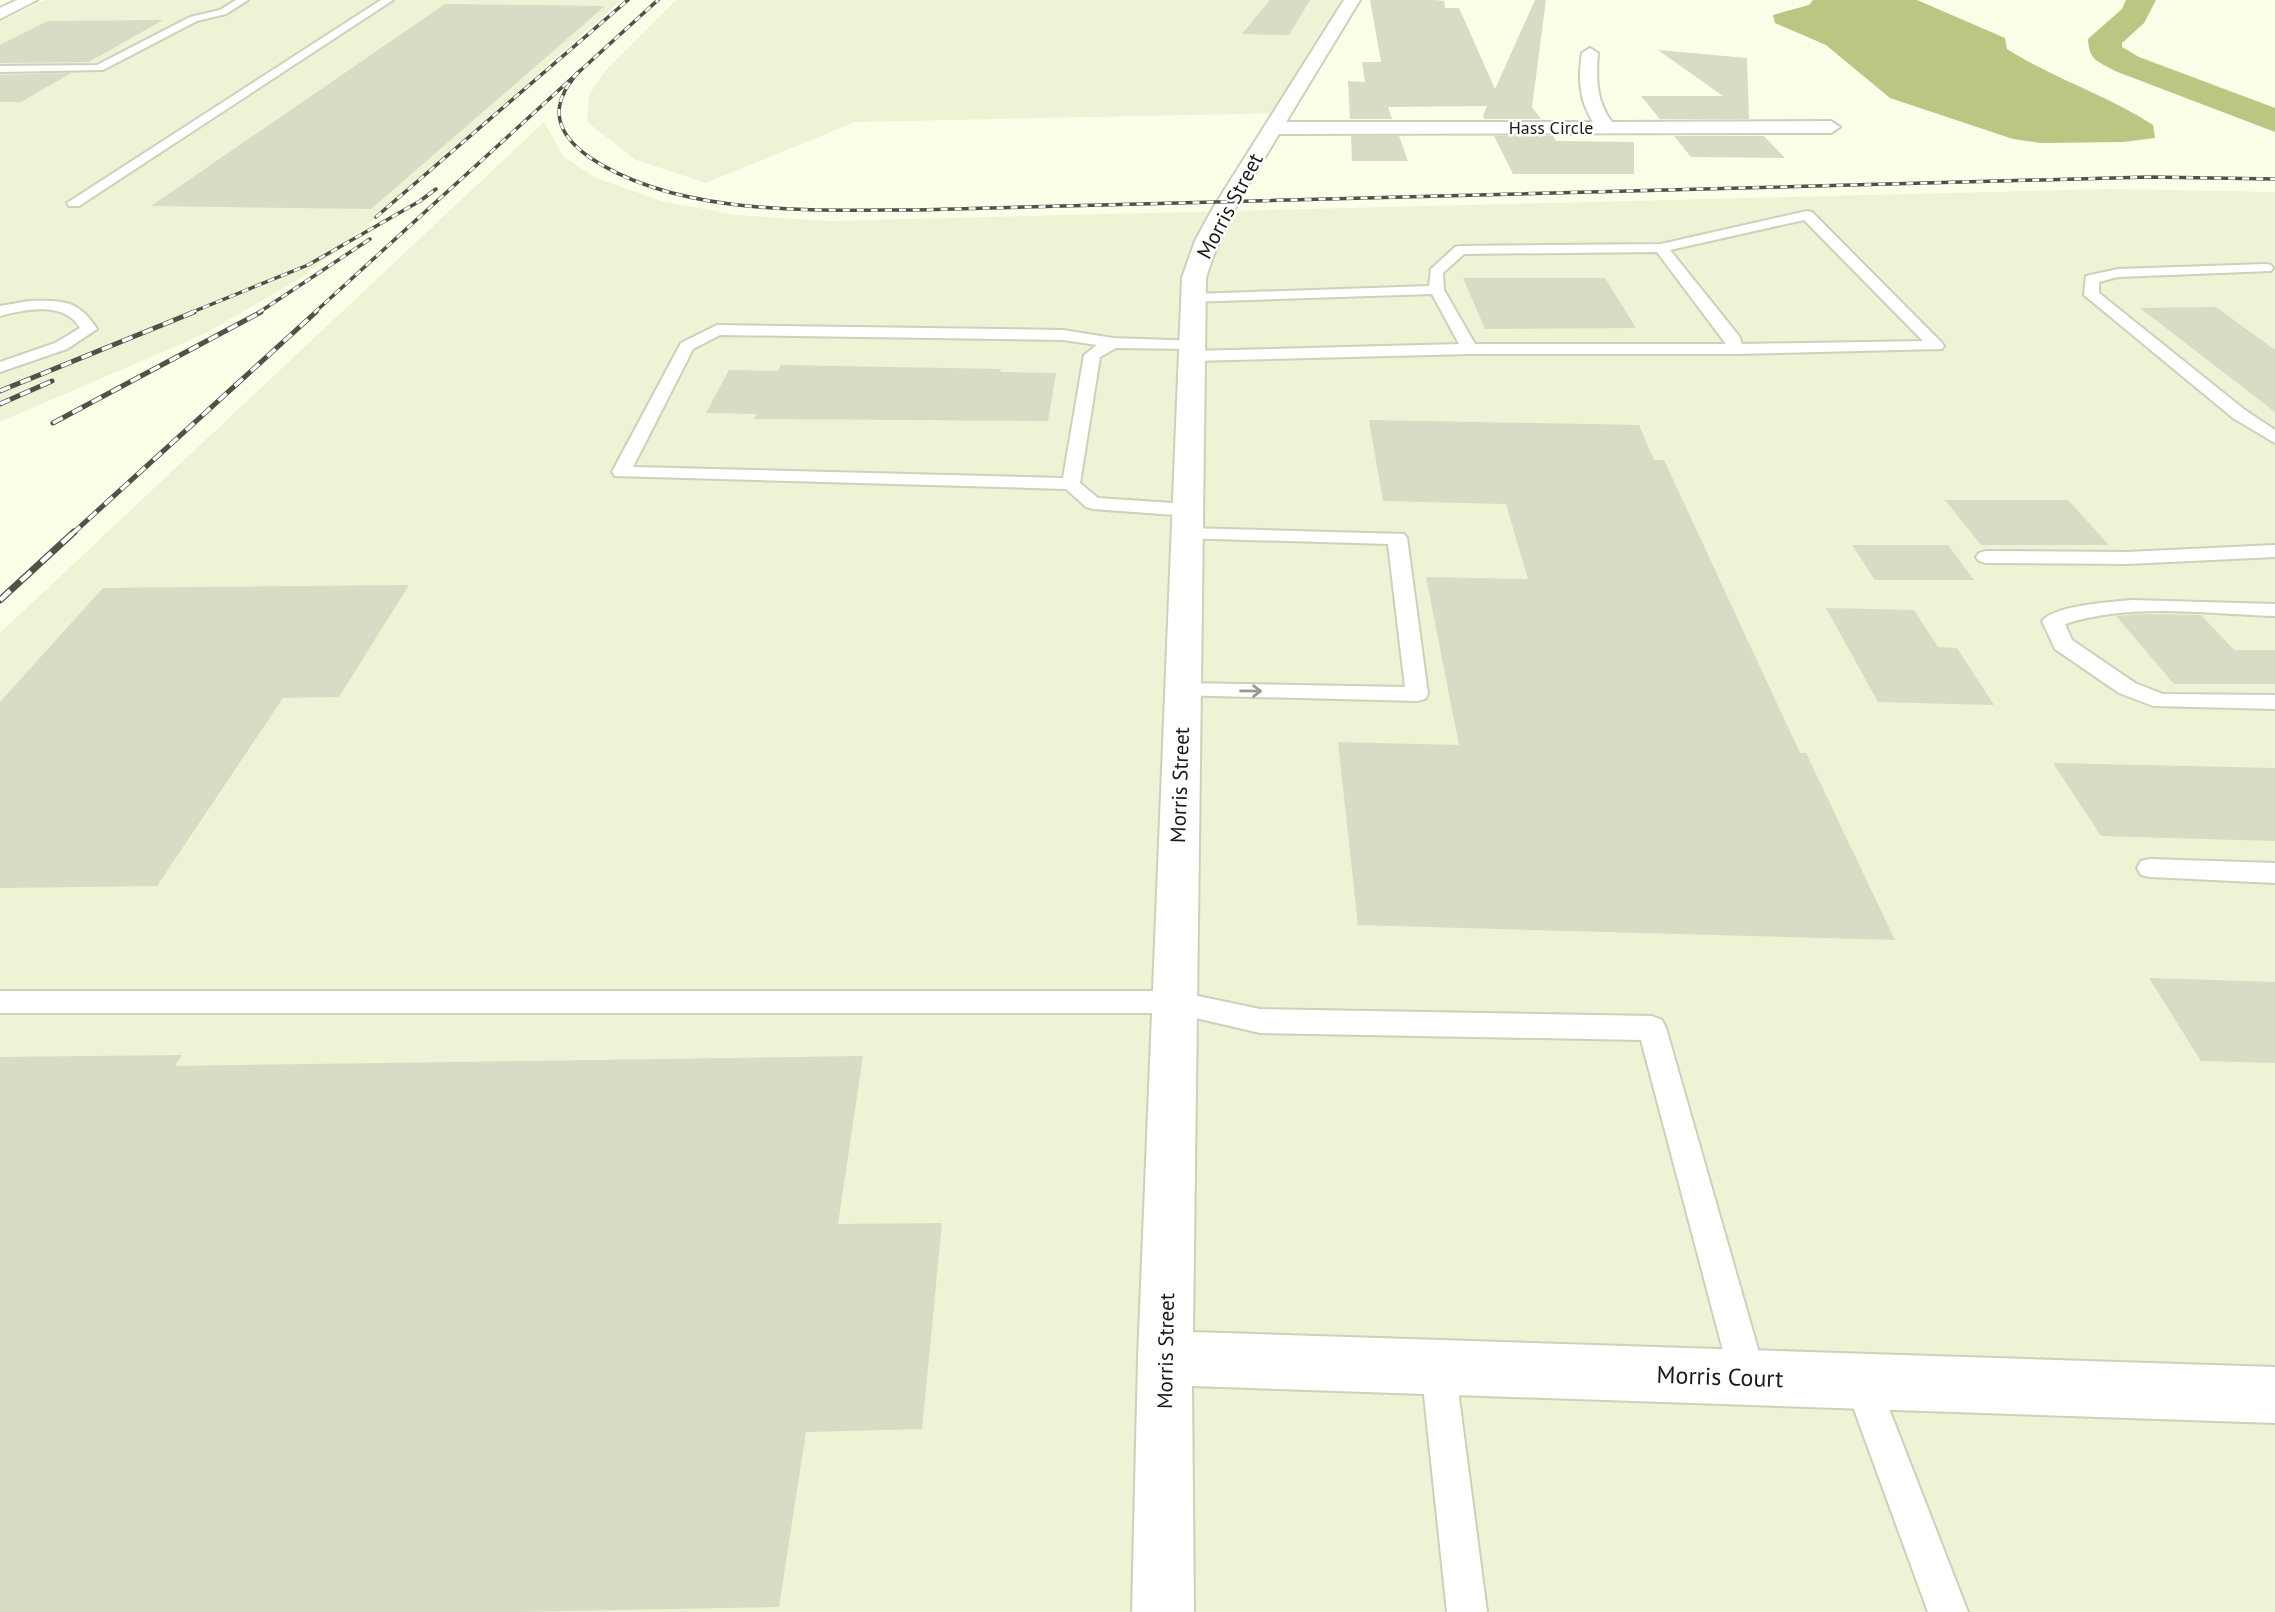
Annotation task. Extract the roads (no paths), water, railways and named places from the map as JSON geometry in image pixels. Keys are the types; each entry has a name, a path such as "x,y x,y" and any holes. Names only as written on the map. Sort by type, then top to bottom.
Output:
{"street":[{"path":"0,14 29,0"},
{"name":"Morris Street","path":"1163,1612 1165,1358 1194,278 1206,241 1272,128 1352,0"},
{"path":"1590,53 1587,94 1595,111 1608,128"},
{"name":"Hass Circle","path":"1272,128 1831,127"},
{"name":"Morris Court","path":"1165,1358 2275,1395"}],"lane":[{"path":"0,69 99,68 194,19 223,12 243,0"},
{"path":"74,203 388,0"},
{"path":"1183,691 1417,694 1397,538 1188,522 1093,503 1071,484 621,472 687,346 717,330 1063,335 1113,343 1192,350 1735,349 1936,346 1807,215 1661,248 1460,250 1436,272 1437,290 1470,349"},
{"path":"1661,248 1733,339 1735,349"},
{"path":"2266,268 2118,273 2091,279 2092,295 2239,414 2275,438"},
{"path":"1194,299 1377,290 1437,290"},
{"path":"0,311 13,307 52,306 79,314 89,329 61,346 0,367"},
{"path":"1071,484 1092,355 1113,343"},
{"path":"1986,556 2127,558 2275,551"},
{"path":"2275,611 2107,607 2075,612 2053,621 2063,643 2127,688 2161,701 2275,702"},
{"path":"2150,868 2275,873"},
{"path":"0,1002 1174,1002 1260,1021 1652,1028 1748,1377"},
{"path":"1438,1367 1467,1612"},
{"path":"1861,1382 1948,1612"}],"waterway":[{"path":"2141,0 2133,16 2105,39 2106,52 2127,64 2275,121"}],"railway":[{"path":"376,217 628,0"},
{"path":"576,74 658,0"},
{"path":"314,313 576,74"},
{"path":"576,74 561,100 560,120 566,135 589,157 624,177 663,191 705,200 791,209 917,210 2149,177 2275,179"},
{"path":"190,313 308,265 420,201 436,189"},
{"path":"258,313 370,239"},
{"path":"0,391 194,312"},
{"path":"53,423 261,312"},
{"path":"72,534 316,312"},
{"path":"0,404 52,381"},
{"path":"0,600 74,532"}]}
